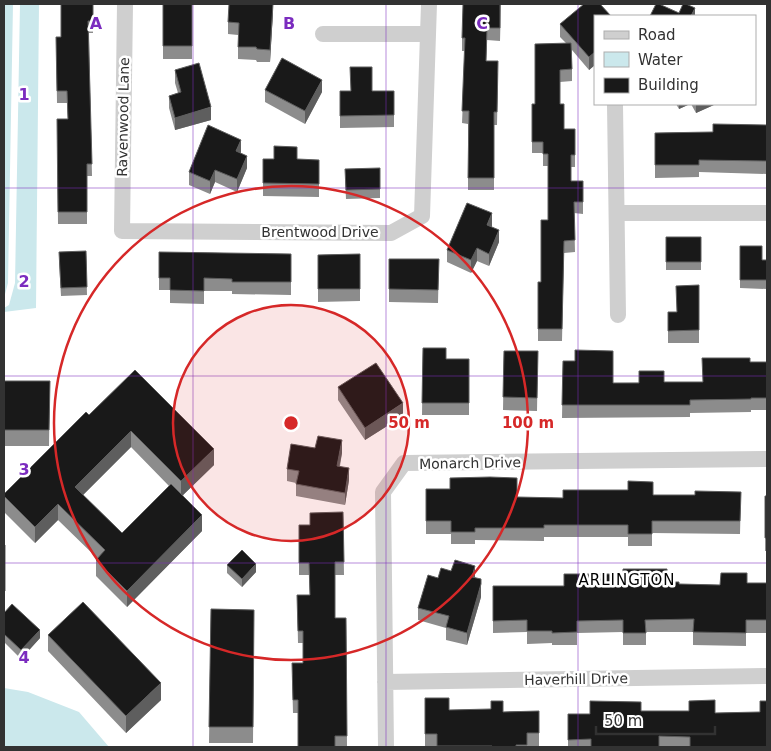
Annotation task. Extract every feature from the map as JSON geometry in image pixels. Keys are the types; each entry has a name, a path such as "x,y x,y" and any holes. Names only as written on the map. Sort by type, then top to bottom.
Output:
{"street":[{"name":"Ravenwood Lane","path":"122,231 125,4"},
{"name":"Brentwood Drive","path":"122,231 391,233 422,216 428,4"},
{"path":"323,34 428,34"},
{"path":"614,106 618,315"},
{"path":"617,213 767,213"},
{"name":"Monarch Drive","path":"386,747 383,492 404,463 767,459"},
{"name":"Haverhill Drive","path":"385,682 767,676"}],"water":[{"path":"4,4 13,4 8,283 4,298"},
{"path":"20,4 39,4 36,308 4,312 4,308 9,305 15,283"},
{"path":"4,688 28,692 79,712 109,747 4,747"}],"building":[{"path":"61,4 93,4 93,21 88,21 92,164 87,164 87,212 58,212 57,119 68,119 67,91 57,91 56,37 61,37"},
{"path":"163,4 192,4 192,46 163,46"},
{"path":"229,4 273,4 270,50 257,49 256,47 238,47 239,23 228,22"},
{"path":"463,4 500,4 500,28 487,28 486,61 498,61 497,112 494,112 494,178 468,178 469,111 462,111 465,38 462,38"},
{"path":"584,4 600,4 610,15 594,15 594,53 589,57 560,24"},
{"path":"656,4 679,13 683,4 695,8 692,15 650,15"},
{"path":"571,43 572,69 560,70 560,104 564,104 564,129 575,129 575,155 571,155 571,181 583,181 583,202 574,202 575,240 564,241 562,329 538,329 538,282 541,282 541,220 548,220 548,154 543,154 543,142 532,142 532,104 535,104 535,44"},
{"path":"282,58 322,80 305,111 265,90"},
{"path":"199,63 211,107 175,118 169,96 181,92 175,70"},
{"path":"350,67 372,67 372,91 394,91 394,115 340,116 340,91 351,91"},
{"path":"713,124 767,125 767,161 699,160 699,165 655,165 655,133 713,132"},
{"path":"208,125 241,140 236,151 247,156 237,179 215,170 210,181 189,172"},
{"path":"274,146 297,147 297,159 319,160 319,184 263,183 263,159 274,159"},
{"path":"380,168 380,189 346,190 345,169"},
{"path":"467,203 492,213 487,225 499,230 489,254 477,248 471,260 447,250"},
{"path":"666,237 701,237 701,262 666,262"},
{"path":"740,246 762,246 762,260 767,260 767,280 740,280"},
{"path":"86,251 87,287 61,288 59,252"},
{"path":"159,252 291,254 291,282 232,282 232,279 204,278 204,291 170,290 170,278 159,278"},
{"path":"360,254 360,289 318,289 318,255"},
{"path":"389,259 439,259 438,290 389,289"},
{"path":"699,285 699,330 668,331 668,312 677,312 676,286"},
{"path":"423,348 446,348 446,359 469,359 469,403 422,403"},
{"path":"575,350 613,351 613,383 639,383 639,371 664,371 664,382 703,382 702,358 750,358 750,362 767,362 767,398 690,400 690,405 562,405 563,361 575,361"},
{"path":"504,351 538,351 537,398 503,397"},
{"path":"376,363 403,403 365,428 338,387"},
{"path":"135,370 214,449 181,481 131,431 75,487 122,533 171,484 202,515 127,591 96,560 105,550 58,504 35,527 4,494 86,412 89,415"},
{"path":"4,381 50,381 49,430 4,430"},
{"path":"318,436 342,440 337,466 349,468 345,493 296,484 299,471 287,469 291,444 315,448"},
{"path":"450,478 517,478 517,497 563,498 563,490 628,490 628,481 653,482 653,495 695,495 695,491 741,492 740,521 652,521 652,534 628,534 628,525 544,525 544,528 475,528 475,532 451,532 451,521 426,521 426,489 450,489"},
{"path":"765,496 767,496 767,538 765,538"},
{"path":"343,512 344,562 335,562 335,618 346,618 347,736 335,736 335,747 298,747 298,700 293,700 292,663 303,663 303,631 298,631 297,595 310,595 309,563 299,563 299,525 310,525 310,513"},
{"path":"5,545 5,591 4,591"},
{"path":"242,550 256,564 242,579 227,565"},
{"path":"455,560 475,566 472,577 481,579 467,633 446,627 449,616 418,608 428,575 438,578 441,568 451,571"},
{"path":"623,569 667,569 667,582 679,582 679,584 720,585 721,573 747,573 747,583 767,583 767,620 746,620 746,633 693,632 694,619 645,620 646,633 623,633 623,620 577,621 577,632 552,633 552,631 527,631 527,620 493,621 493,586 564,586 564,574 623,574"},
{"path":"83,602 161,683 126,716 48,635"},
{"path":"12,604 40,630 21,650 4,634 4,613"},
{"path":"211,609 254,610 253,727 209,727"},
{"path":"425,698 449,698 449,710 491,709 491,701 503,701 503,712 539,711 539,733 527,733 527,745 516,745 516,747 437,746 437,734 425,734"},
{"path":"715,700 715,713 760,712 760,701 767,701 767,747 690,747 690,737 659,736 659,747 591,747 591,739 568,740 568,714 590,714 590,701 641,702 641,711 689,711 689,701"}],"district":[{"name":"ARLINGTON","path":"627,580"}]}
